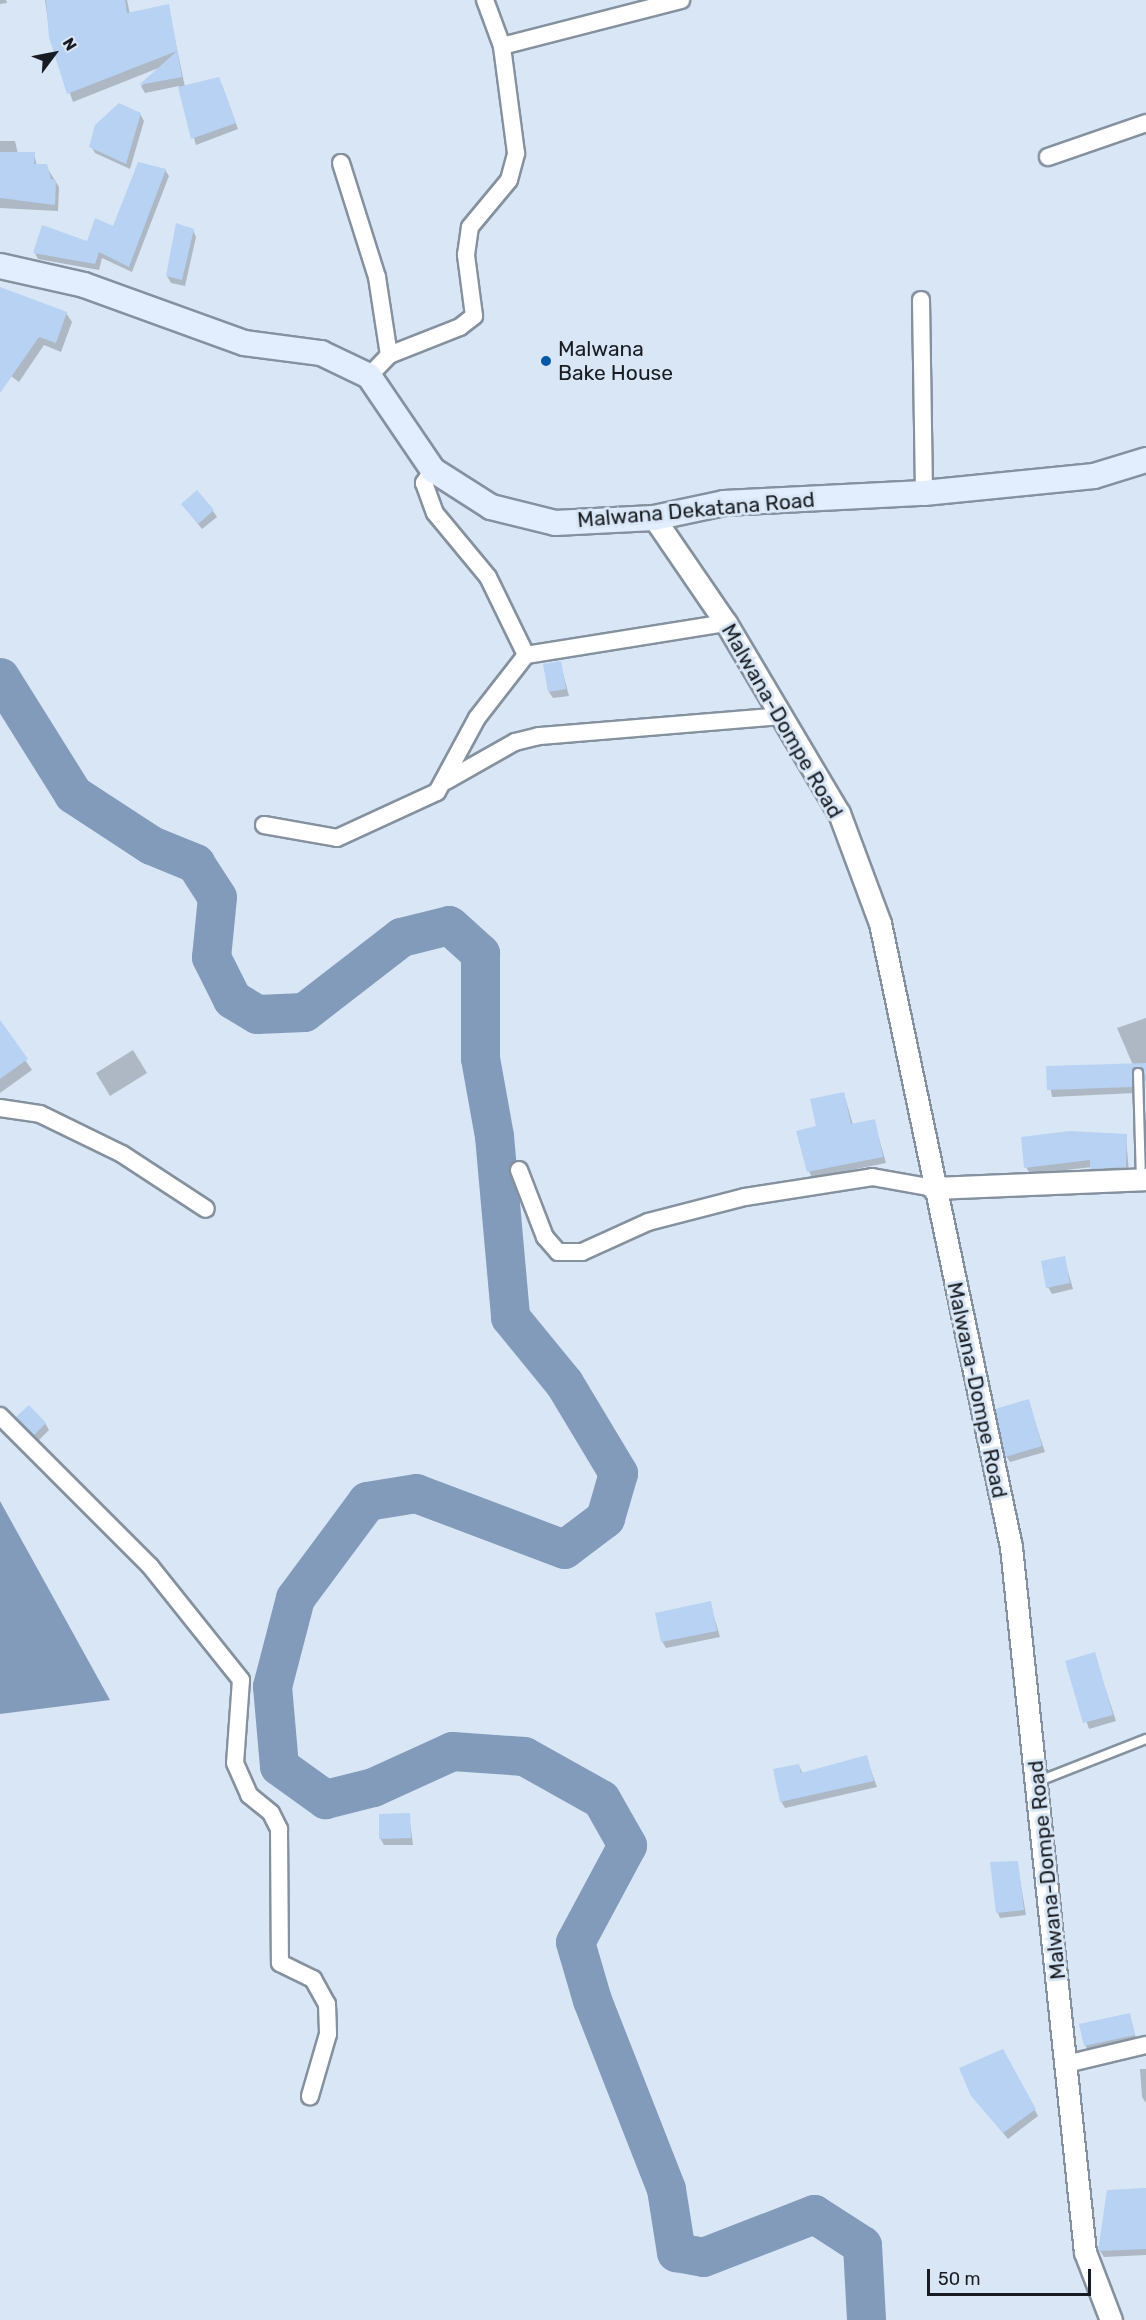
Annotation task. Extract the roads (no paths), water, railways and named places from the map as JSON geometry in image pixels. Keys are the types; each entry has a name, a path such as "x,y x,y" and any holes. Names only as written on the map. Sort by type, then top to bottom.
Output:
{"main road":[{"path":"0,266 84,285 244,343 321,353 369,376"},
{"name":"Malwana Dekatana Road","path":"369,376 433,470 491,507 555,523 654,518 724,503 924,493 1094,476 1146,460"}],"street":[{"path":"369,376 389,355 460,327 474,316 466,255 470,227 509,180 516,153 501,45 484,0"},
{"path":"501,45 681,0"},
{"path":"1048,157 1146,123"},
{"path":"341,163 377,277 389,355"},
{"path":"921,300 924,493"},
{"path":"433,470 424,483 435,513 488,577 526,655"},
{"name":"Malwana-Dompe Road","path":"654,518 726,623 839,813 880,923 933,1188 1011,1547 1039,1781 1085,2252 1111,2320"},
{"path":"264,825 337,838 437,792 446,781 477,718 526,655 726,623"},
{"path":"446,781 515,742 539,736 782,716"},
{"path":"0,1108 40,1114 122,1154 206,1209"},
{"path":"519,1170 545,1237 558,1252 582,1252 648,1222 745,1197 872,1177 933,1188 1143,1180"},
{"path":"0,1416 150,1566 241,1680 235,1762 249,1795 271,1813 279,1829 280,1963 313,1979 327,2004 328,2034 310,2096"},
{"path":"1066,2064 1146,2045"}],"lane":[{"path":"1138,1073 1143,1180"},
{"path":"1039,1781 1146,1739"}],"water":[{"path":"0,1501 110,1700 0,1714"}],"waterway":[{"path":"0,677 73,794 151,845 195,863 217,897 211,957 232,999 257,1014 304,1012 401,937 449,925 480,953 480,1058 494,1136 510,1317 564,1383 618,1473 605,1518 564,1549 416,1493 367,1501 295,1598 272,1686 279,1766 325,1799 373,1787 452,1751 524,1756 601,1799 627,1845 575,1942 592,2000 666,2189 676,2252 703,2257 814,2214 862,2245 866,2320"}],"place":[{"name":"Malwana Bake House","path":"546,361"}]}
